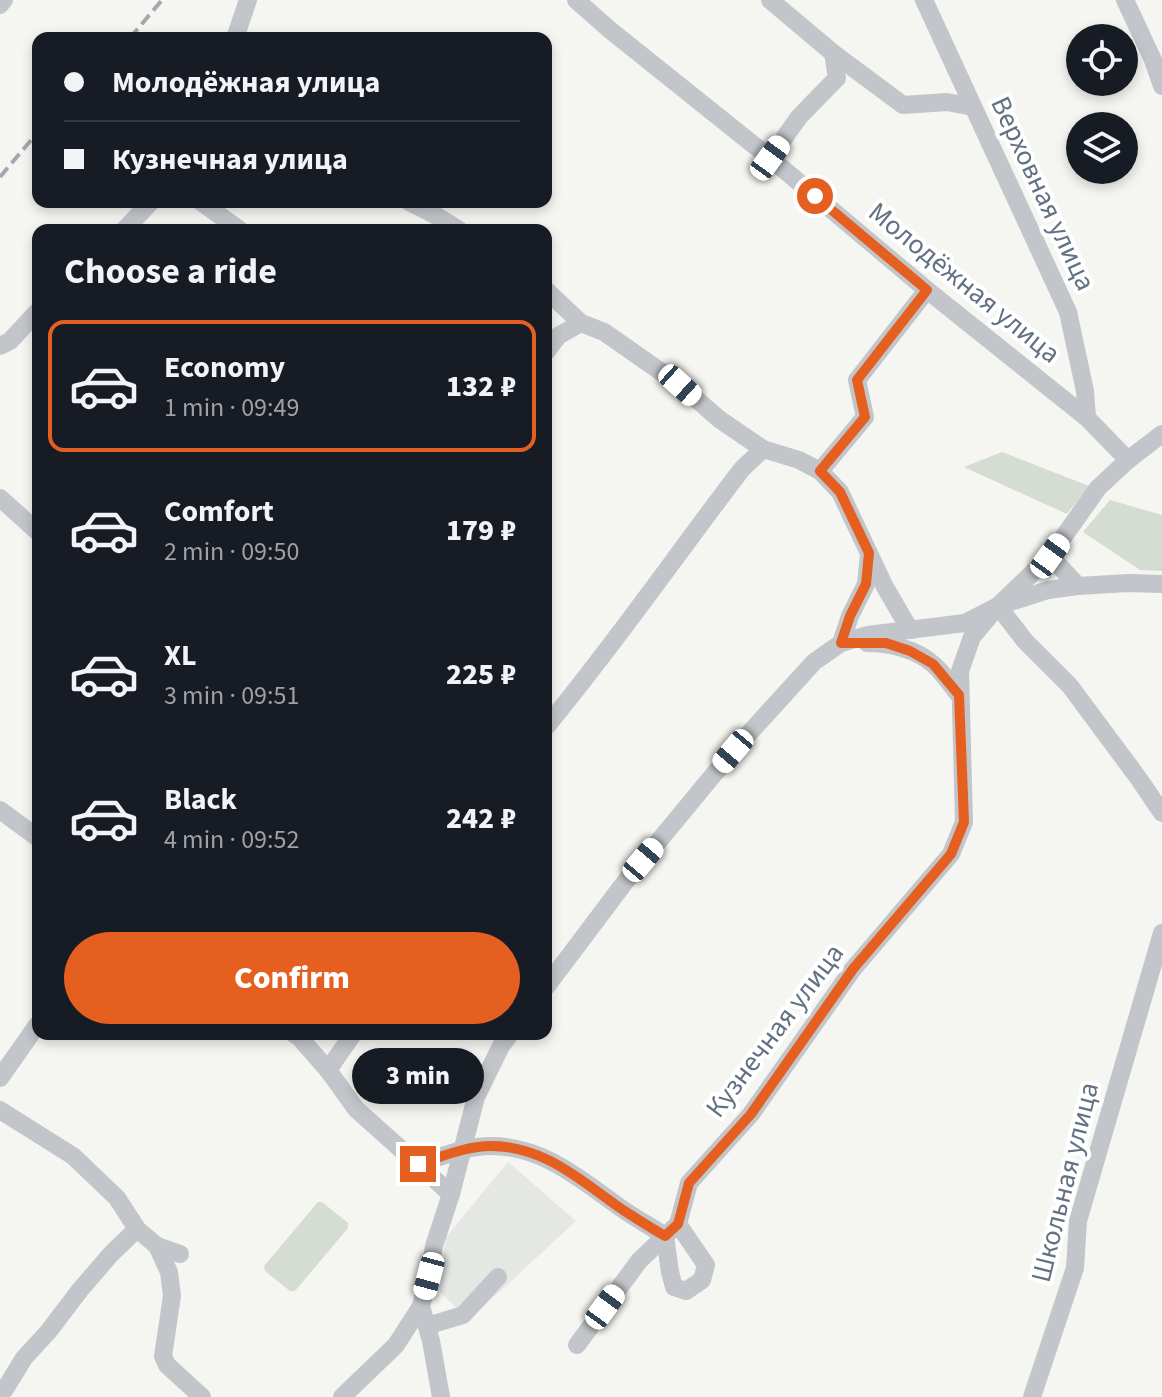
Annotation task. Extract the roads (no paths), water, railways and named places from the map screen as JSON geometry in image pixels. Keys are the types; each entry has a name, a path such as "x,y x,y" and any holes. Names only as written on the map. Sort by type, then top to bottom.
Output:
{"street":[{"path":"0,5 4,0"},
{"path":"237,32 248,0"},
{"name":"Молодёжная улица","path":"576,0 1087,418 1128,460"},
{"path":"770,0 833,53 903,105 947,102 973,107"},
{"name":"Верховная улица","path":"924,0 1068,312 1085,391 1087,418"},
{"path":"1125,0 1162,86"},
{"path":"770,158 799,117 837,78 833,53"},
{"path":"130,224 145,208"},
{"path":"209,208 232,224"},
{"path":"421,208 449,224"},
{"path":"820,471 865,417 857,380 927,290"},
{"path":"552,296 581,323 604,332 763,449 799,460 820,471 840,492 910,630"},
{"path":"0,346 10,341 32,317"},
{"path":"552,344 558,336 581,323"},
{"path":"998,606 1050,556 1098,488 1162,434"},
{"path":"552,720 629,623 742,469 763,449"},
{"path":"0,498 32,527"},
{"path":"841,643 866,584 869,553"},
{"path":"1050,556 1078,586"},
{"path":"552,979 625,882 733,751 814,662 841,643 868,635 965,623 998,606 1048,590 1128,583 1162,584"},
{"path":"998,606 1025,641 1070,686 1162,813"},
{"name":"Кузнечная улица","path":"672,1230 689,1183 751,1114 853,969 951,854 964,822 960,671 972,637 998,606"},
{"path":"841,643 886,643 910,651 933,664 959,695"},
{"path":"0,810 32,834"},
{"name":"Школьная улица","path":"1032,1397 1075,1268 1078,1221 1162,933"},
{"path":"0,1078 32,1033"},
{"path":"302,1040 356,1109 451,1194"},
{"path":"328,1070 349,1040"},
{"path":"342,1397 396,1345 421,1306 434,1246 476,1097 506,1040"},
{"path":"0,1110 73,1156 117,1198 137,1229 157,1246 180,1254"},
{"path":"418,1164 462,1150 490,1146 524,1149 559,1163 625,1211 672,1230 639,1261 577,1345"},
{"path":"5,1390 24,1358 111,1254 137,1229"},
{"path":"157,1246 169,1272 172,1296 163,1356 167,1365 202,1397"},
{"path":"427,1326 463,1315 498,1277"},
{"path":"421,1306 441,1397"}],"railway":[{"path":"135,32 162,0"},
{"path":"0,177 32,139"}]}
